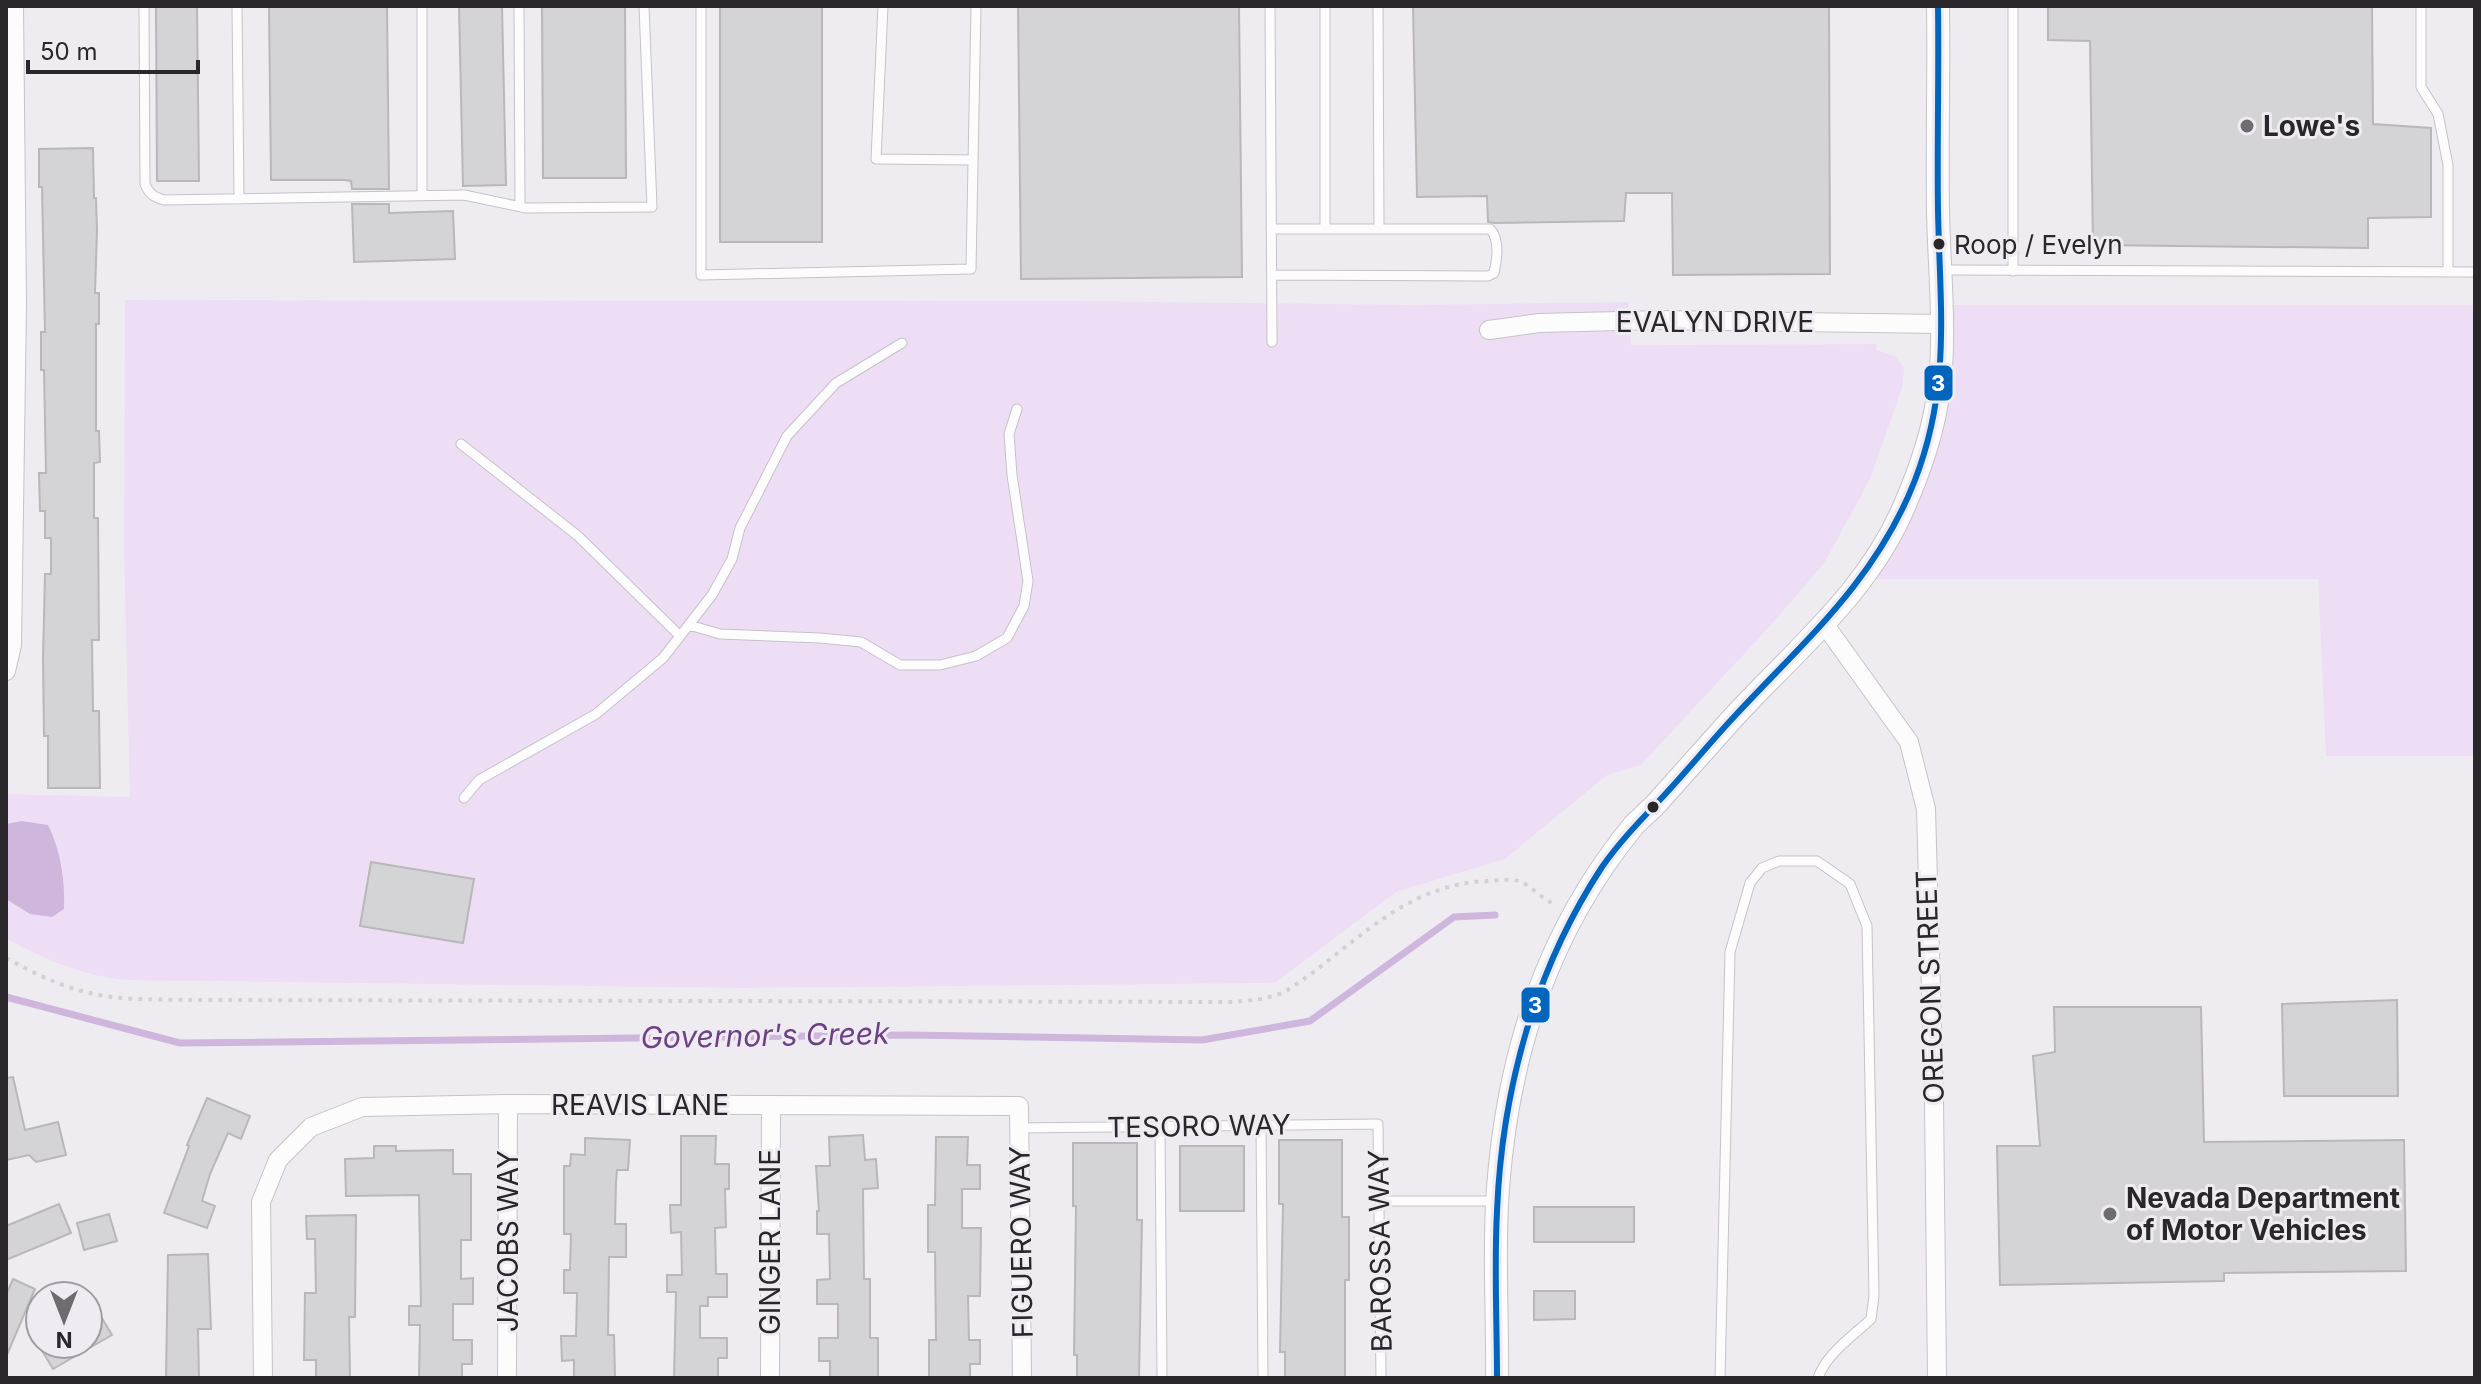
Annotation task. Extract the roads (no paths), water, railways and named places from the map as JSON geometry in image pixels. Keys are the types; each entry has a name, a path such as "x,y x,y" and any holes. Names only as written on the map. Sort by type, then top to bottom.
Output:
{"street":[{"path":"6,671 12,645 17,304 11,189 10,45 14,6"},
{"path":"1497,1378 1498,1201 1506,1108 1528,1016 1555,952 1577,909 1637,821 1760,688 1825,625 1862,579 1906,504 1926,449 1937,405 1942,324 1938,6"},
{"name":"EVALYN DRIVE","path":"1489,330 1539,323 1660,320 1942,324"},
{"name":"OREGON STREET","path":"1825,625 1909,742 1926,809 1937,1378"},
{"name":"REAVIS LANE","path":"263,1378 261,1202 278,1160 311,1127 362,1107 508,1104 1019,1106"},
{"name":"JACOBS WAY","path":"507,1378 508,1104"},
{"name":"GINGER LANE","path":"770,1378 771,1105"},
{"name":"FIGUERO WAY","path":"1019,1106 1022,1378"}],"lane":[{"path":"144,6 145,184 148,192 164,200 464,195 520,206 652,207 644,6"},
{"path":"237,6 239,199"},
{"path":"422,6 422,196"},
{"path":"519,6 520,206"},
{"path":"701,6 701,275 971,269 976,6"},
{"path":"883,6 876,159 973,160"},
{"path":"1270,6 1272,342"},
{"path":"1325,6 1325,229"},
{"path":"1378,6 1379,229"},
{"path":"2013,6 2013,271"},
{"path":"2421,6 2421,87 2438,114 2448,165 2448,270"},
{"path":"1271,229 1490,229 1496,238 1494,273 1481,277 1272,275"},
{"path":"1939,270 2475,272"},
{"path":"464,798 479,780 596,714 663,658 712,595 732,559 740,528 787,436 836,383 902,343"},
{"path":"689,625 720,634 861,642 900,665 940,665 976,656 1007,638 1024,606 1028,581 1009,434 1017,409"},
{"path":"461,444 578,536 680,636"},
{"path":"1720,1378 1730,952 1750,883 1762,868 1779,861 1817,861 1850,884 1867,926 1874,1296 1871,1319 1836,1351 1821,1369 1818,1378"},
{"name":"TESORO WAY","path":"1019,1128 1378,1124"},
{"name":"BAROSSA WAY","path":"1378,1124 1381,1378"},
{"path":"1261,1125 1263,1378"},
{"path":"1160,1126 1162,1378"},
{"path":"1379,1201 1498,1201"}],"waterway":[{"name":"Governor's Creek","path":"6,997 180,1043 909,1035 1202,1040 1310,1021 1454,917 1495,915"}],"place":[{"name":"Lowe's","path":"2247,126"},
{"name":"Roop / Evelyn","path":"1939,244"},
{"name":"Nevada Department of Motor Vehicles","path":"2110,1214"}]}
